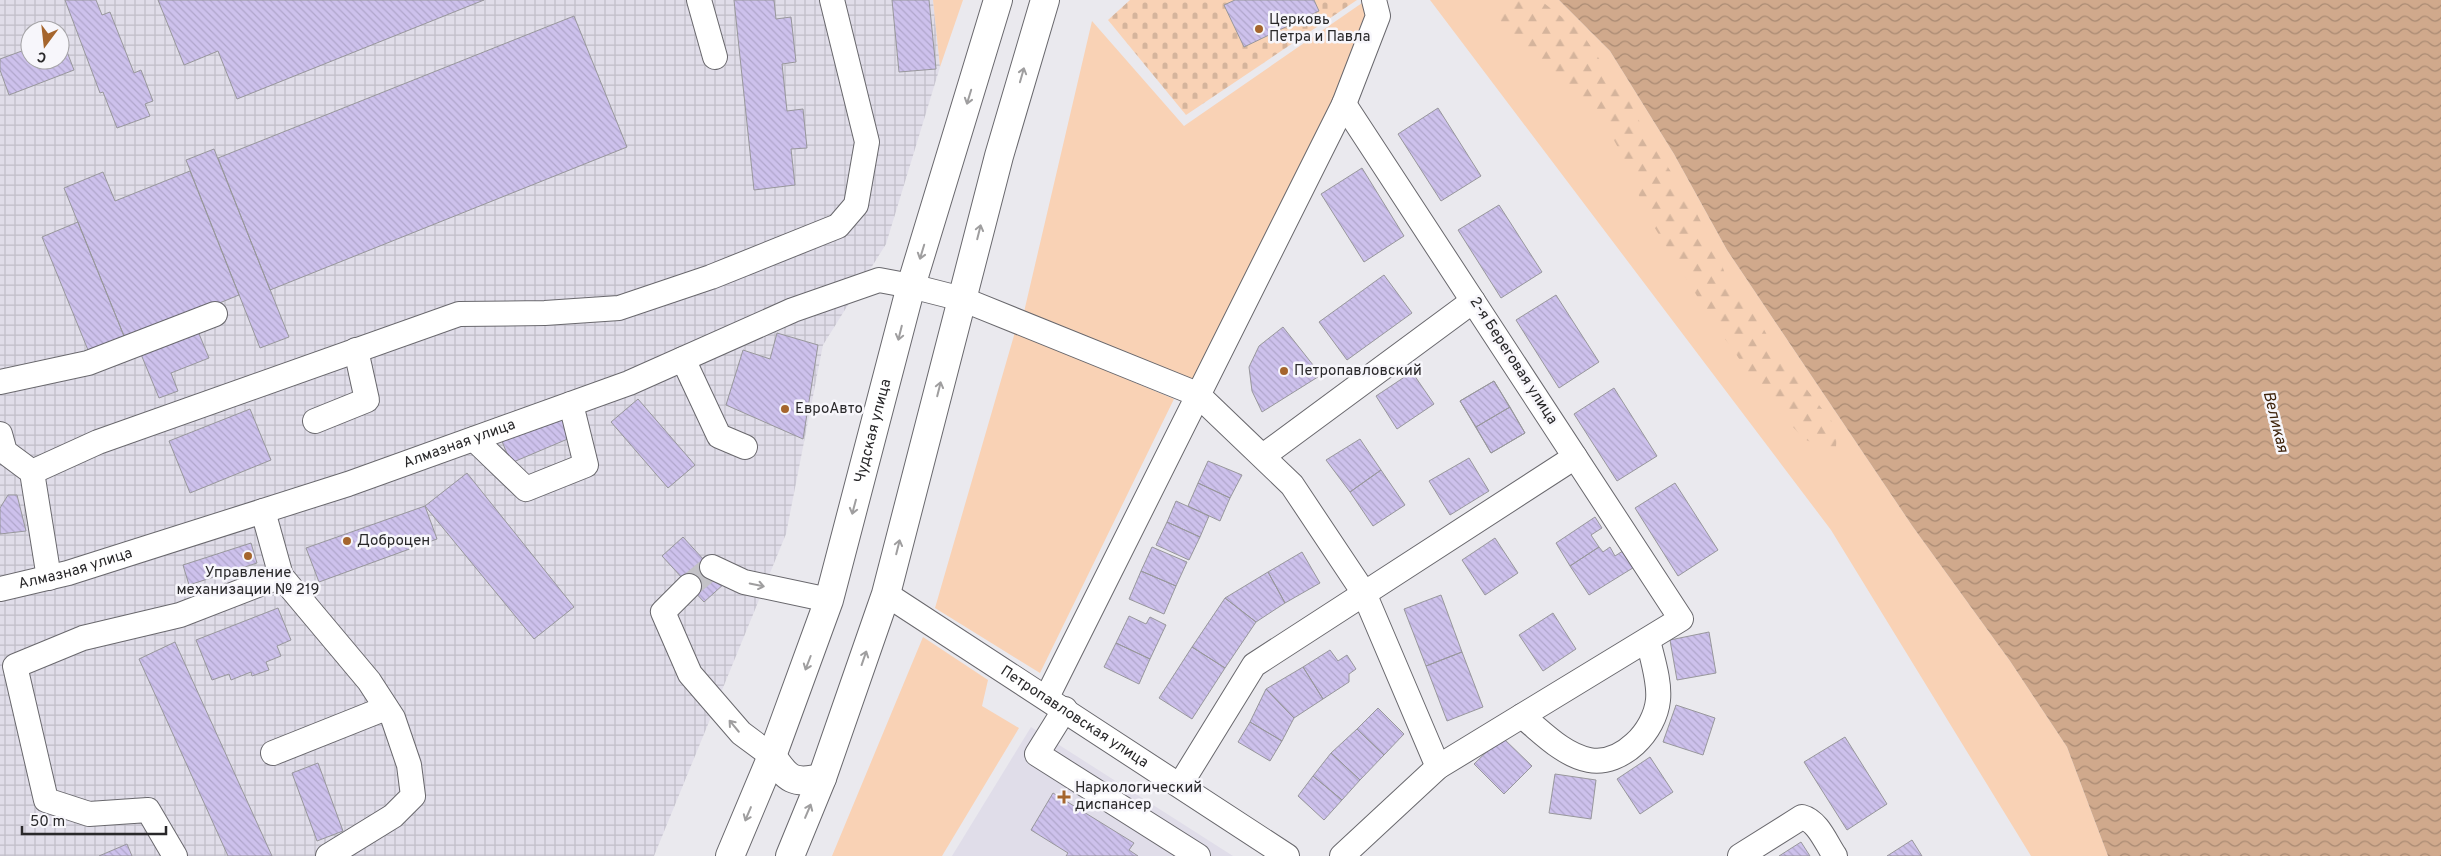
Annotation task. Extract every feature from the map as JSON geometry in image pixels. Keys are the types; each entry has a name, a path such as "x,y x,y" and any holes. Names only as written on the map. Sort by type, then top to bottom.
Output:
{"highway":[{"name":"Чудская улица","path":"730,856 772,756 829,600 911,286 998,0"},
{"path":"790,856 822,778 886,594 999,156 1044,0"},
{"path":"772,756 785,776 802,782 822,778"}],"street":[{"path":"699,0 715,56"},
{"path":"32,472 98,442 458,314 545,313 618,308 711,277 838,226 856,205 867,142 832,0"},
{"path":"1198,856 1037,754 1056,703 1197,394 1344,104 1378,16 1374,0"},
{"name":"2-я Береговая улица","path":"1344,104 1681,619 1648,640"},
{"name":"Алмазная улица","path":"0,589 48,578 263,511 629,384 687,366 836,294 879,280 962,299 1197,394"},
{"path":"1263,456 1473,302"},
{"path":"0,382 88,363 215,314"},
{"path":"315,421 367,400 356,350"},
{"path":"729,354 687,366 719,436 744,447"},
{"path":"1197,394 1292,485 1364,593 1438,767"},
{"path":"474,439 526,489 586,465 571,404"},
{"path":"0,434 6,459 32,472"},
{"path":"1180,785 1254,665 1575,457"},
{"path":"32,472 48,578"},
{"path":"263,511 281,576 369,680 393,718 409,765 413,796 393,816 328,856"},
{"path":"712,567 744,582 829,600"},
{"path":"174,856 148,810 89,814 46,800 15,666 83,638 180,615 281,576"},
{"path":"689,586 663,612 690,674 741,733 772,756"},
{"name":"Петропавловская улица","path":"886,594 1056,703 1287,856"},
{"path":"1342,856 1438,767 1522,716 1648,640 1658,700 1648,728 1632,747 1613,757 1590,760 1568,752 1522,716"},
{"path":"273,753 386,708"},
{"path":"1740,856 1802,817 1815,825 1835,856"}],"shaded area":[{"path":"0,0 933,0 940,67 886,244 823,345 786,534 654,856 0,856"},
{"name":"Наркологический диспансер","path":"1031,727 1233,856 952,856"}],"green space":[{"path":"933,0 963,0 940,67"},
{"path":"1130,0 1357,0 1186,115 1108,20"},
{"path":"1430,0 1559,0 1610,51 1674,154 1727,250 1913,527 2010,661 2067,747 2108,856 2031,856 1831,530"},
{"path":"1506,0 1540,0 1581,32 1600,60 1622,85 1644,131 1691,202 1721,262 1727,280 1736,294 1758,319 1775,349 1837,428 1836,447 1819,446 1804,439 1758,389 1731,346 1710,322 1697,296 1653,225 1644,209 1626,162 1610,133 1589,107 1514,44 1504,31 1499,15"},
{"path":"1362,3 1373,26 1198,383 1024,312 1092,21 1184,126"},
{"path":"1015,332 1174,399 1040,673 935,608"},
{"path":"923,637 988,680 982,706 1019,728 942,856 832,856"}],"water":[{"name":"Великая","path":"1559,0 2441,0 2441,856 2108,856 2067,747 2010,661 1913,527 1727,250 1674,154 1610,51"}],"building":[{"path":"65,0 96,0 102,15 110,12 134,73 141,70 153,101 145,104 150,116 117,128 103,92 100,93"},
{"path":"158,0 484,0 237,99 218,51 184,65"},
{"path":"734,0 774,0 776,19 791,17 796,62 782,64 787,111 803,109 807,148 791,149 795,185 754,190"},
{"path":"892,0 929,0 936,69 899,72"},
{"name":"Церковь Петра и Павла","path":"1235,0 1314,0 1319,11 1244,47 1224,5"},
{"path":"574,16 627,147 270,290 218,158"},
{"path":"20,52 20,70 70,70 70,60 74,70 9,95 0,70 0,59"},
{"path":"1438,108 1481,176 1441,201 1398,134"},
{"path":"214,149 289,337 260,348 186,160"},
{"path":"1362,168 1404,236 1364,262 1321,194"},
{"path":"190,171 239,295 126,341 64,188 103,172 115,201"},
{"path":"1499,205 1542,272 1501,298 1458,230"},
{"path":"78,222 126,341 90,355 42,237"},
{"path":"1384,275 1412,313 1347,360 1319,322"},
{"path":"1556,295 1599,362 1559,388 1516,320"},
{"path":"195,324 209,358 171,373 178,391 159,398 138,347"},
{"name":"Петропавловский","path":"1283,327 1321,375 1262,412 1252,391 1249,367 1259,346"},
{"path":"777,333 818,345 803,439 726,405 743,350 770,359"},
{"path":"1412,372 1434,404 1397,429 1376,396"},
{"path":"1494,381 1525,433 1491,453 1460,401"},
{"path":"1494,381 1510,407 1476,427 1460,401"},
{"path":"1614,388 1657,456 1617,481 1574,414"},
{"path":"638,399 695,465 668,488 611,422"},
{"path":"1510,407 1525,433 1491,453 1476,427"},
{"path":"250,409 271,460 190,493 169,441"},
{"path":"561,415 570,438 511,463 501,439"},
{"path":"1360,439 1381,470 1350,492 1326,460"},
{"path":"1469,458 1489,491 1450,515 1429,481"},
{"path":"1208,461 1242,475 1230,498 1198,483"},
{"path":"1381,470 1405,505 1373,526 1350,492"},
{"path":"467,473 574,607 534,639 425,506"},
{"path":"1198,483 1230,498 1220,521 1188,506"},
{"path":"1675,483 1718,550 1678,576 1635,508"},
{"path":"8,495 17,495 26,531 0,534 0,508"},
{"path":"1176,501 1209,516 1200,537 1167,522"},
{"path":"425,506 437,539 319,582 306,548"},
{"path":"1595,517 1602,528 1591,535 1599,547 1570,566 1556,543"},
{"path":"1167,522 1200,537 1189,560 1156,545"},
{"path":"683,537 725,583 704,602 662,556"},
{"path":"1495,538 1518,573 1485,595 1462,560"},
{"path":"251,543 257,563 189,585 183,565"},
{"path":"1152,547 1187,562 1176,586 1141,571"},
{"path":"1599,547 1603,552 1610,547 1615,556 1626,549 1636,566 1589,595 1570,566"},
{"path":"1302,552 1320,583 1285,603 1268,572"},
{"path":"1141,571 1176,586 1164,614 1129,599"},
{"path":"1268,572 1285,603 1256,622 1225,598"},
{"path":"1441,595 1462,652 1426,666 1404,609"},
{"path":"1225,598 1256,622 1225,668 1192,647"},
{"path":"278,608 291,640 277,646 281,656 266,662 269,670 252,676 251,672 231,680 229,674 212,680 196,640"},
{"path":"1553,613 1576,649 1543,671 1519,635"},
{"path":"1129,616 1146,624 1150,617 1166,625 1150,659 1116,643"},
{"path":"1709,632 1716,673 1677,680 1670,640"},
{"path":"175,642 272,856 228,856 139,659"},
{"path":"1116,643 1150,659 1139,684 1104,667"},
{"path":"1192,647 1225,668 1192,719 1159,698"},
{"path":"1330,650 1338,661 1347,655 1356,669 1349,674 1349,682 1323,699 1303,667"},
{"path":"1462,652 1483,707 1447,721 1426,666"},
{"path":"1303,667 1323,699 1294,718 1266,689"},
{"path":"1266,689 1294,718 1282,741 1250,722"},
{"path":"1676,705 1715,718 1703,755 1663,742"},
{"path":"1378,708 1404,734 1384,755 1357,729"},
{"path":"1250,722 1282,741 1270,761 1238,742"},
{"path":"1357,729 1384,755 1360,780 1331,753"},
{"path":"1502,737 1532,766 1504,794 1474,764"},
{"path":"1845,737 1887,804 1847,830 1804,762"},
{"path":"1331,753 1360,780 1342,800 1313,776"},
{"path":"1650,757 1673,792 1640,814 1617,779"},
{"path":"318,763 343,831 317,841 292,773"},
{"path":"1555,774 1596,780 1591,819 1549,813"},
{"path":"1313,776 1342,800 1324,820 1298,796"},
{"path":"1053,793 1134,843 1129,850 1138,856 1066,856 1068,853 1031,830"},
{"path":"1912,840 1922,856 1887,856"},
{"path":"1801,842 1810,856 1779,856"},
{"path":"127,844 132,856 99,856"}],"tunnel":[{"path":"689,586 712,567"}],"place":[{"name":"Церковь Петра и Павла","path":"1259,29"},
{"name":"Петропавловский","path":"1284,371"},
{"name":"ЕвроАвто","path":"785,409"},
{"name":"Доброцен","path":"347,541"},
{"name":"Управление механизации № 219","path":"248,556"},
{"name":"Наркологический диспансер","path":"1064,797"}]}
